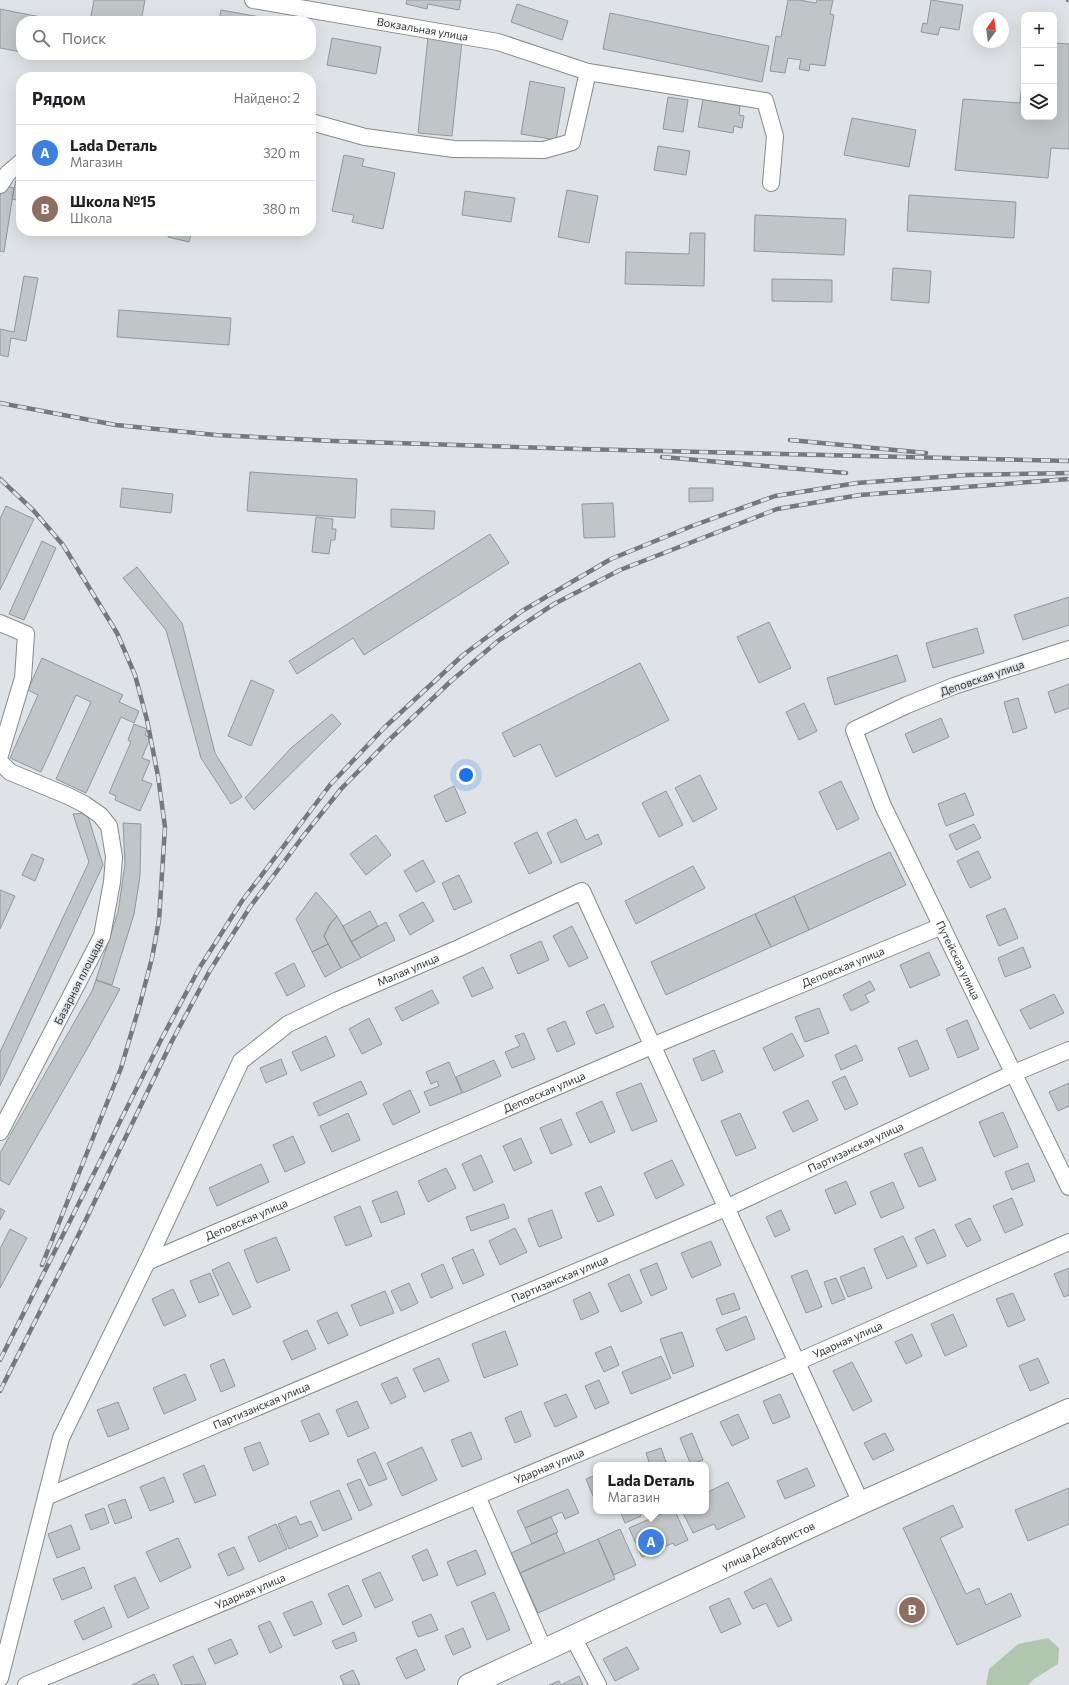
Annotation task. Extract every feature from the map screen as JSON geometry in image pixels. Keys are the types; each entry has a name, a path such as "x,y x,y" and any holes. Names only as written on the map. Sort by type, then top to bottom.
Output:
{"main road":[{"name":"улица Декабристов","path":"468,1685 861,1503 1069,1410"}],"street":[{"name":"Вокзальная улица","path":"253,0 498,42 588,72 765,101 774,136 771,183"},
{"path":"316,123 365,137 454,149 544,150 572,142 588,72"},
{"path":"0,185 8,173 16,166"},
{"path":"0,623 26,634 23,678 0,755"},
{"name":"Деповская улица","path":"854,730 907,705 954,686 1069,649"},
{"name":"Путейская улица","path":"854,730 883,806 1069,1187"},
{"name":"Базарная площадь","path":"0,762 10,772 68,796 84,804 100,815 109,826 114,857 112,882 102,936 0,1132"},
{"name":"Малая улица","path":"147,1262 242,1061 288,1024 338,1000 459,948 582,891 652,1046"},
{"name":"Деповская улица","path":"147,1262 652,1046 942,926"},
{"path":"652,1046 861,1503"},
{"name":"Партизанская улица","path":"46,1498 726,1208 1014,1073 1069,1050"},
{"name":"Ударная улица","path":"26,1685 797,1362 1069,1242"},
{"path":"0,1678 61,1438 147,1262"},
{"path":"477,1496 544,1650"},
{"path":"573,1637 598,1685"}],"green space":[{"path":"1048,1638 1059,1648 1058,1664 1034,1679 1028,1685 986,1685 989,1669 1018,1644"}],"building":[{"path":"94,0 145,0 142,16 91,16"},
{"path":"407,0 461,0 459,10 428,4 427,9 406,4"},
{"path":"788,0 816,3 817,0 833,0 830,14 834,15 825,66 810,64 809,71 799,69 801,60 788,58 785,73 770,71 776,36 781,37"},
{"path":"931,0 963,5 959,30 940,27 938,35 921,32 923,23 927,24"},
{"path":"517,4 568,21 562,40 511,22"},
{"path":"0,9 36,16 16,16 16,51 0,48"},
{"path":"221,10 255,16 220,16"},
{"path":"610,13 769,46 762,82 603,49"},
{"path":"428,37 462,41 452,136 418,133"},
{"path":"332,38 381,47 376,74 327,65"},
{"path":"1057,43 1069,44 1069,149 1051,148 1048,178 955,170 963,99 1020,103 1021,92 1021,120 1057,120"},
{"path":"530,81 565,88 556,140 521,134"},
{"path":"668,97 688,100 683,132 663,129"},
{"path":"703,99 740,106 739,115 744,116 742,128 734,126 733,133 698,127"},
{"path":"852,118 916,130 909,167 844,155"},
{"path":"658,146 690,151 686,175 654,170"},
{"path":"344,155 364,159 362,166 395,173 383,229 352,222 354,215 332,211"},
{"path":"16,180 16,200 12,199"},
{"path":"2,185 14,188 4,252 0,251 0,197"},
{"path":"567,190 598,196 589,243 558,237"},
{"path":"465,191 515,198 511,222 462,215"},
{"path":"909,195 1016,202 1014,238 907,231"},
{"path":"755,215 846,219 844,255 754,251"},
{"path":"690,233 705,233 704,286 625,284 626,252 689,254"},
{"path":"168,236 191,236 189,242"},
{"path":"893,268 931,271 929,303 891,300"},
{"path":"24,276 38,278 26,341 11,338 8,357 0,355 0,329 14,332"},
{"path":"772,279 832,280 832,302 772,301"},
{"path":"119,310 231,318 229,345 117,337"},
{"path":"250,472 357,479 355,518 247,511"},
{"path":"122,488 173,494 171,513 120,507"},
{"path":"689,488 713,488 713,501 689,502"},
{"path":"613,503 615,537 584,538 582,504"},
{"path":"6,506 34,519 0,590 0,519"},
{"path":"391,509 435,511 434,529 391,527"},
{"path":"316,517 333,519 332,529 336,529 335,540 331,540 329,554 312,552"},
{"path":"490,534 509,563 364,655 353,638 297,674 289,661"},
{"path":"42,541 56,548 24,620 9,614"},
{"path":"137,567 182,623 215,753 242,797 231,804 201,758 166,630 123,578"},
{"path":"1069,597 1069,625 1023,640 1014,615"},
{"path":"769,622 791,668 759,683 737,637"},
{"path":"977,628 984,653 933,668 926,643"},
{"path":"897,655 906,681 835,705 827,678"},
{"path":"42,658 123,695 119,702 139,711 134,723 121,717 86,793 56,779 91,702 76,695 41,772 10,758 38,695 28,690"},
{"path":"640,663 669,720 556,777 540,744 514,757 502,733"},
{"path":"251,680 274,690 251,746 228,736"},
{"path":"1069,684 1069,708 1055,713 1048,692"},
{"path":"1018,698 1027,728 1013,733 1004,702"},
{"path":"804,703 817,731 799,740 786,712"},
{"path":"332,714 341,724 254,810 245,798 291,748"},
{"path":"941,718 949,737 913,753 905,734"},
{"path":"134,724 147,729 145,735 150,738 142,758 150,761 142,780 152,784 140,811 115,800 116,796 109,793 131,742 128,740"},
{"path":"700,775 717,809 693,822 675,788"},
{"path":"841,781 859,819 837,830 819,792"},
{"path":"454,786 466,813 446,822 434,796"},
{"path":"666,791 683,825 659,837 642,803"},
{"path":"965,793 974,815 946,826 938,804"},
{"path":"87,813 103,865 0,1086 0,1052 89,862 73,814"},
{"path":"576,819 586,840 598,834 602,844 561,863 547,833"},
{"path":"123,823 141,824 140,876 134,914 112,985 96,980 118,912 125,864"},
{"path":"974,824 981,838 956,850 949,835"},
{"path":"537,832 552,863 529,874 514,843"},
{"path":"376,835 391,855 366,875 350,854"},
{"path":"978,851 991,878 970,888 957,861"},
{"path":"890,852 906,885 809,930 794,896"},
{"path":"32,854 44,859 35,881 22,875"},
{"path":"423,860 435,882 416,892 404,871"},
{"path":"693,866 705,888 636,924 625,901"},
{"path":"459,875 472,902 454,910 442,883"},
{"path":"0,890 15,896 0,929"},
{"path":"316,892 337,916 330,924 324,936 328,944 312,952 296,919"},
{"path":"794,896 809,930 771,947 755,914"},
{"path":"423,902 434,921 410,935 399,915"},
{"path":"1005,908 1018,938 999,946 986,916"},
{"path":"370,911 378,926 351,942 343,926"},
{"path":"755,914 771,947 666,995 651,962"},
{"path":"337,916 361,958 341,968 324,936 330,924"},
{"path":"386,922 395,940 361,958 351,942"},
{"path":"572,926 588,958 569,967 553,936"},
{"path":"541,941 549,960 518,974 510,955"},
{"path":"328,944 341,968 325,977 312,952"},
{"path":"1023,947 1031,967 1005,977 998,958"},
{"path":"929,952 940,975 910,988 900,965"},
{"path":"294,963 305,986 287,996 275,973"},
{"path":"483,967 493,988 472,997 463,977"},
{"path":"96,980 120,989 9,1185 0,1180 0,1153 92,991"},
{"path":"870,981 875,990 865,995 869,1002 851,1011 843,995"},
{"path":"432,990 439,1003 402,1021 395,1008"},
{"path":"1054,994 1064,1013 1030,1029 1020,1010"},
{"path":"604,1004 614,1027 596,1034 586,1012"},
{"path":"819,1008 829,1033 805,1042 795,1017"},
{"path":"369,1018 382,1044 362,1054 349,1029"},
{"path":"967,1020 979,1049 958,1058 946,1029"},
{"path":"565,1021 575,1044 557,1052 547,1029"},
{"path":"524,1033 535,1059 512,1068 505,1052 520,1046 515,1036"},
{"path":"792,1033 804,1056 774,1071 763,1048"},
{"path":"326,1036 335,1056 301,1071 292,1052"},
{"path":"917,1040 929,1069 910,1077 898,1048"},
{"path":"856,1045 863,1060 841,1070 835,1055"},
{"path":"714,1050 723,1072 702,1081 693,1059"},
{"path":"281,1059 287,1074 266,1083 260,1068"},
{"path":"494,1060 501,1076 463,1093 456,1077"},
{"path":"449,1062 462,1093 430,1106 424,1092 439,1086 437,1081 431,1084 426,1072"},
{"path":"845,1076 858,1104 845,1110 832,1082"},
{"path":"361,1081 367,1094 319,1116 313,1103"},
{"path":"641,1083 657,1121 632,1131 616,1093"},
{"path":"1069,1083 1069,1106 1058,1111 1049,1092"},
{"path":"410,1090 420,1112 393,1125 383,1104"},
{"path":"808,1100 818,1120 793,1132 783,1112"},
{"path":"602,1101 615,1132 590,1143 576,1113"},
{"path":"1003,1112 1018,1147 994,1157 979,1122"},
{"path":"348,1113 360,1140 332,1152 320,1126"},
{"path":"740,1113 756,1148 736,1156 721,1121"},
{"path":"561,1119 572,1145 551,1154 540,1128"},
{"path":"293,1136 305,1163 285,1172 273,1145"},
{"path":"521,1138 532,1163 514,1171 503,1146"},
{"path":"922,1147 936,1180 919,1187 904,1154"},
{"path":"481,1155 493,1182 474,1191 462,1164"},
{"path":"672,1160 684,1185 656,1199 644,1173"},
{"path":"1028,1163 1035,1181 1012,1190 1005,1172"},
{"path":"261,1164 269,1182 217,1206 209,1188"},
{"path":"446,1168 456,1188 428,1202 418,1181"},
{"path":"846,1181 856,1204 835,1214 825,1190"},
{"path":"893,1182 904,1208 881,1218 870,1192"},
{"path":"601,1186 614,1215 598,1222 585,1193"},
{"path":"397,1191 405,1214 381,1223 372,1201"},
{"path":"1012,1198 1023,1225 1005,1233 993,1206"},
{"path":"504,1204 509,1218 471,1231 466,1217"},
{"path":"360,1206 372,1236 346,1246 334,1217"},
{"path":"0,1208 5,1211 0,1220"},
{"path":"552,1210 562,1238 539,1247 528,1219"},
{"path":"781,1210 790,1230 775,1237 766,1217"},
{"path":"970,1218 981,1240 967,1247 955,1225"},
{"path":"515,1228 527,1252 500,1265 489,1241"},
{"path":"10,1229 27,1238 0,1288 0,1249"},
{"path":"934,1229 946,1256 927,1264 915,1238"},
{"path":"903,1236 917,1266 887,1279 874,1249"},
{"path":"276,1237 290,1270 257,1283 244,1250"},
{"path":"711,1241 721,1265 692,1278 681,1253"},
{"path":"473,1249 484,1275 463,1284 452,1258"},
{"path":"229,1262 251,1307 233,1315 212,1270"},
{"path":"657,1263 667,1289 651,1296 640,1270"},
{"path":"443,1264 453,1288 431,1298 421,1274"},
{"path":"864,1267 872,1288 848,1297 840,1277"},
{"path":"1069,1268 1069,1295 1064,1297 1054,1274"},
{"path":"807,1270 822,1307 806,1313 791,1276"},
{"path":"210,1273 219,1295 199,1303 190,1281"},
{"path":"629,1274 642,1303 621,1312 608,1284"},
{"path":"836,1278 845,1299 832,1304 824,1282"},
{"path":"409,1283 418,1303 401,1311 391,1291"},
{"path":"173,1289 186,1316 164,1326 152,1299"},
{"path":"385,1291 394,1313 360,1326 351,1305"},
{"path":"590,1292 599,1312 581,1320 573,1300"},
{"path":"734,1293 740,1309 722,1315 716,1299"},
{"path":"1013,1293 1025,1320 1008,1327 996,1299"},
{"path":"337,1312 348,1335 328,1344 317,1321"},
{"path":"953,1314 967,1346 945,1356 931,1324"},
{"path":"746,1316 755,1339 726,1351 716,1329"},
{"path":"307,1330 316,1349 292,1360 283,1341"},
{"path":"505,1331 518,1365 484,1378 472,1344"},
{"path":"682,1332 694,1366 673,1374 660,1339"},
{"path":"912,1334 922,1356 906,1364 895,1342"},
{"path":"611,1346 619,1365 604,1372 595,1353"},
{"path":"661,1356 671,1378 631,1394 622,1372"},
{"path":"439,1358 449,1381 424,1392 413,1369"},
{"path":"1038,1358 1049,1383 1030,1391 1019,1366"},
{"path":"224,1359 235,1386 221,1392 210,1365"},
{"path":"852,1362 872,1401 853,1411 833,1371"},
{"path":"185,1374 196,1400 164,1414 153,1388"},
{"path":"397,1377 406,1397 391,1404 381,1384"},
{"path":"599,1380 609,1403 595,1409 585,1386"},
{"path":"566,1394 577,1417 555,1427 544,1403"},
{"path":"780,1394 790,1417 773,1424 763,1401"},
{"path":"357,1401 369,1428 348,1437 336,1410"},
{"path":"118,1402 129,1429 108,1437 97,1410"},
{"path":"521,1411 531,1436 515,1443 505,1418"},
{"path":"319,1413 329,1434 310,1442 301,1421"},
{"path":"738,1414 749,1438 732,1446 720,1422"},
{"path":"471,1432 482,1459 462,1467 451,1440"},
{"path":"692,1433 703,1460 698,1462 690,1462 680,1438"},
{"path":"885,1433 894,1450 873,1460 864,1443"},
{"path":"260,1442 269,1464 253,1471 244,1448"},
{"path":"422,1447 437,1480 402,1496 387,1463"},
{"path":"661,1448 666,1462 649,1462 646,1453"},
{"path":"375,1452 387,1479 369,1486 357,1460"},
{"path":"204,1465 216,1495 195,1503 183,1474"},
{"path":"807,1468 815,1486 785,1499 777,1481"},
{"path":"593,1476 593,1496 586,1479"},
{"path":"164,1477 174,1502 150,1511 140,1487"},
{"path":"360,1479 372,1505 359,1511 347,1484"},
{"path":"728,1482 745,1517 717,1530 714,1524 693,1533 684,1514 709,1514 709,1492"},
{"path":"1069,1488 1069,1524 1028,1541 1015,1510"},
{"path":"568,1489 579,1513 565,1519 562,1512 525,1528 517,1511"},
{"path":"339,1490 352,1519 323,1531 310,1502"},
{"path":"125,1499 132,1518 115,1524 108,1505"},
{"path":"953,1505 963,1527 940,1538 966,1594 979,1588 986,1605 1011,1593 1021,1616 957,1645 903,1528"},
{"path":"104,1508 109,1523 91,1530 85,1515"},
{"path":"621,1514 640,1514 641,1516 625,1523"},
{"path":"661,1514 676,1514 688,1540 675,1546 673,1543 642,1557 629,1528"},
{"path":"296,1516 300,1525 311,1521 318,1536 289,1549 278,1524"},
{"path":"551,1517 558,1532 532,1544 525,1528"},
{"path":"276,1524 287,1549 259,1562 248,1537"},
{"path":"71,1525 80,1549 57,1558 48,1534"},
{"path":"620,1529 636,1565 614,1575 598,1539"},
{"path":"556,1533 565,1553 520,1573 511,1553"},
{"path":"178,1538 191,1567 160,1582 146,1552"},
{"path":"598,1539 615,1579 538,1613 520,1573"},
{"path":"234,1547 244,1569 228,1576 218,1554"},
{"path":"427,1549 438,1575 423,1581 412,1556"},
{"path":"476,1550 486,1574 457,1586 447,1562"},
{"path":"84,1567 92,1588 62,1600 53,1579"},
{"path":"380,1572 393,1600 375,1608 362,1580"},
{"path":"135,1577 149,1608 128,1618 114,1586"},
{"path":"771,1578 792,1620 778,1627 766,1603 753,1609 744,1592"},
{"path":"348,1585 362,1616 343,1625 328,1594"},
{"path":"494,1592 510,1630 487,1640 471,1602"},
{"path":"729,1598 741,1624 721,1633 709,1607"},
{"path":"312,1601 322,1624 294,1636 283,1613"},
{"path":"104,1607 112,1627 83,1640 74,1621"},
{"path":"431,1614 438,1630 418,1637 412,1622"},
{"path":"270,1621 282,1647 270,1653 258,1626"},
{"path":"463,1628 471,1647 453,1655 445,1636"},
{"path":"354,1632 357,1641 336,1649 332,1641"},
{"path":"231,1639 238,1654 215,1664 208,1649"},
{"path":"627,1647 639,1669 615,1681 603,1659"},
{"path":"416,1649 425,1670 406,1679 396,1658"},
{"path":"193,1656 206,1684 182,1685 173,1665"},
{"path":"353,1670 360,1685 344,1685 340,1676"},
{"path":"154,1674 159,1685 132,1685"},
{"path":"579,1676 583,1685 561,1685"},
{"path":"559,1681 561,1685 549,1685"}],"railway":[{"path":"0,403 116,425 216,435 334,441 580,449 1069,461"},
{"path":"790,440 926,453"},
{"path":"662,457 846,473"},
{"path":"0,1360 162,1038 200,967 242,901 330,785 385,727 463,655 522,611 611,559 692,526 775,496 857,483 966,475 1069,473"},
{"path":"0,479 33,510 63,545 117,633 135,675 147,720 158,776 165,827 159,920 152,958 140,1004 121,1068 42,1265"},
{"path":"0,1391 77,1238 172,1041 209,972 250,907 341,789 387,742 450,682 498,641 554,604 620,570 777,509 860,495 1069,479"}],"place":[{"name":"Lada Dеталь","path":"651,1542"},
{"name":"Школа №15","path":"912,1610"}]}
